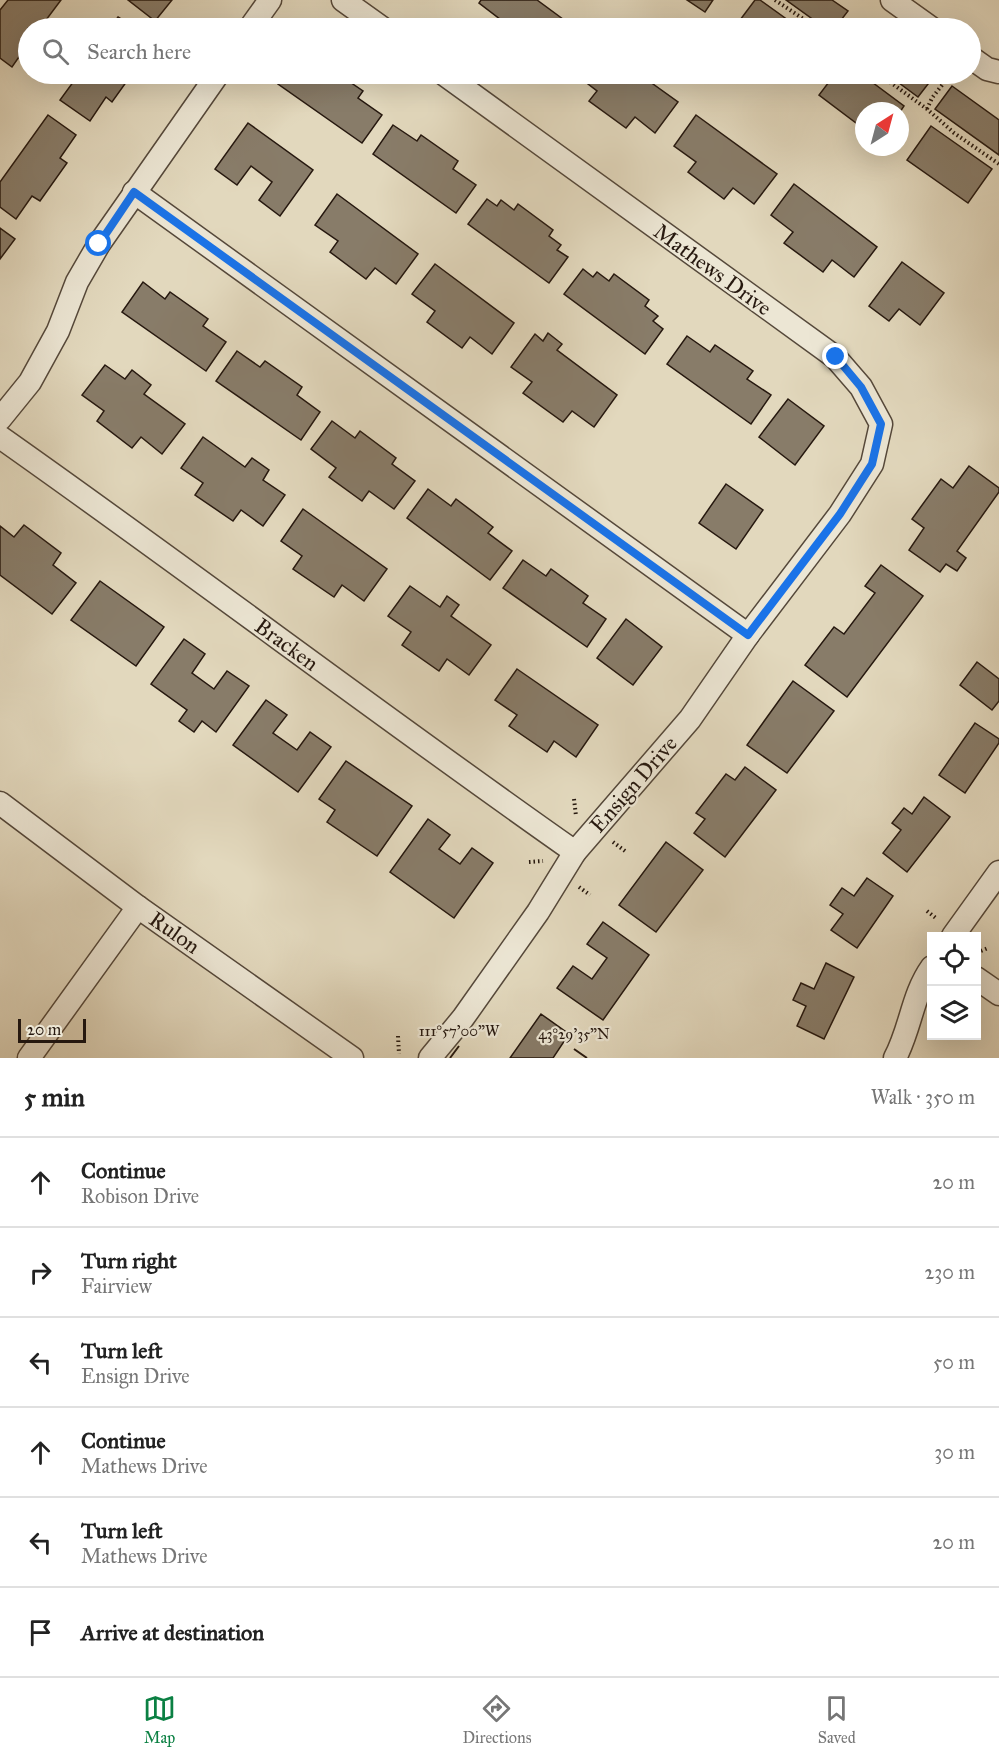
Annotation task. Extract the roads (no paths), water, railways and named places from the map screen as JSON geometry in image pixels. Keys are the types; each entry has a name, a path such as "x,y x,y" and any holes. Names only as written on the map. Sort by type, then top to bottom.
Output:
{"street":[{"path":"257,18 270,0"},
{"path":"343,0 368,18"},
{"path":"892,0 917,18"},
{"path":"981,65 999,72"},
{"path":"0,419 30,382 58,331 76,282 134,192 211,84"},
{"name":"Mathews Drive","path":"458,84 836,357 861,387 881,424 872,464 840,514"},
{"path":"134,192 748,635"},
{"name":"Bracken","path":"0,437 124,524 466,777 575,852"},
{"name":"Ensign Drive","path":"430,1058 463,1018 538,912 575,852 690,719 748,635 840,514"},
{"name":"Rulon","path":"0,803 138,907 352,1058"},
{"path":"956,932 999,872"},
{"path":"29,1058 138,907"},
{"path":"895,1058 908,1030 913,1002 927,974"},
{"path":"981,981 999,994"}]}
